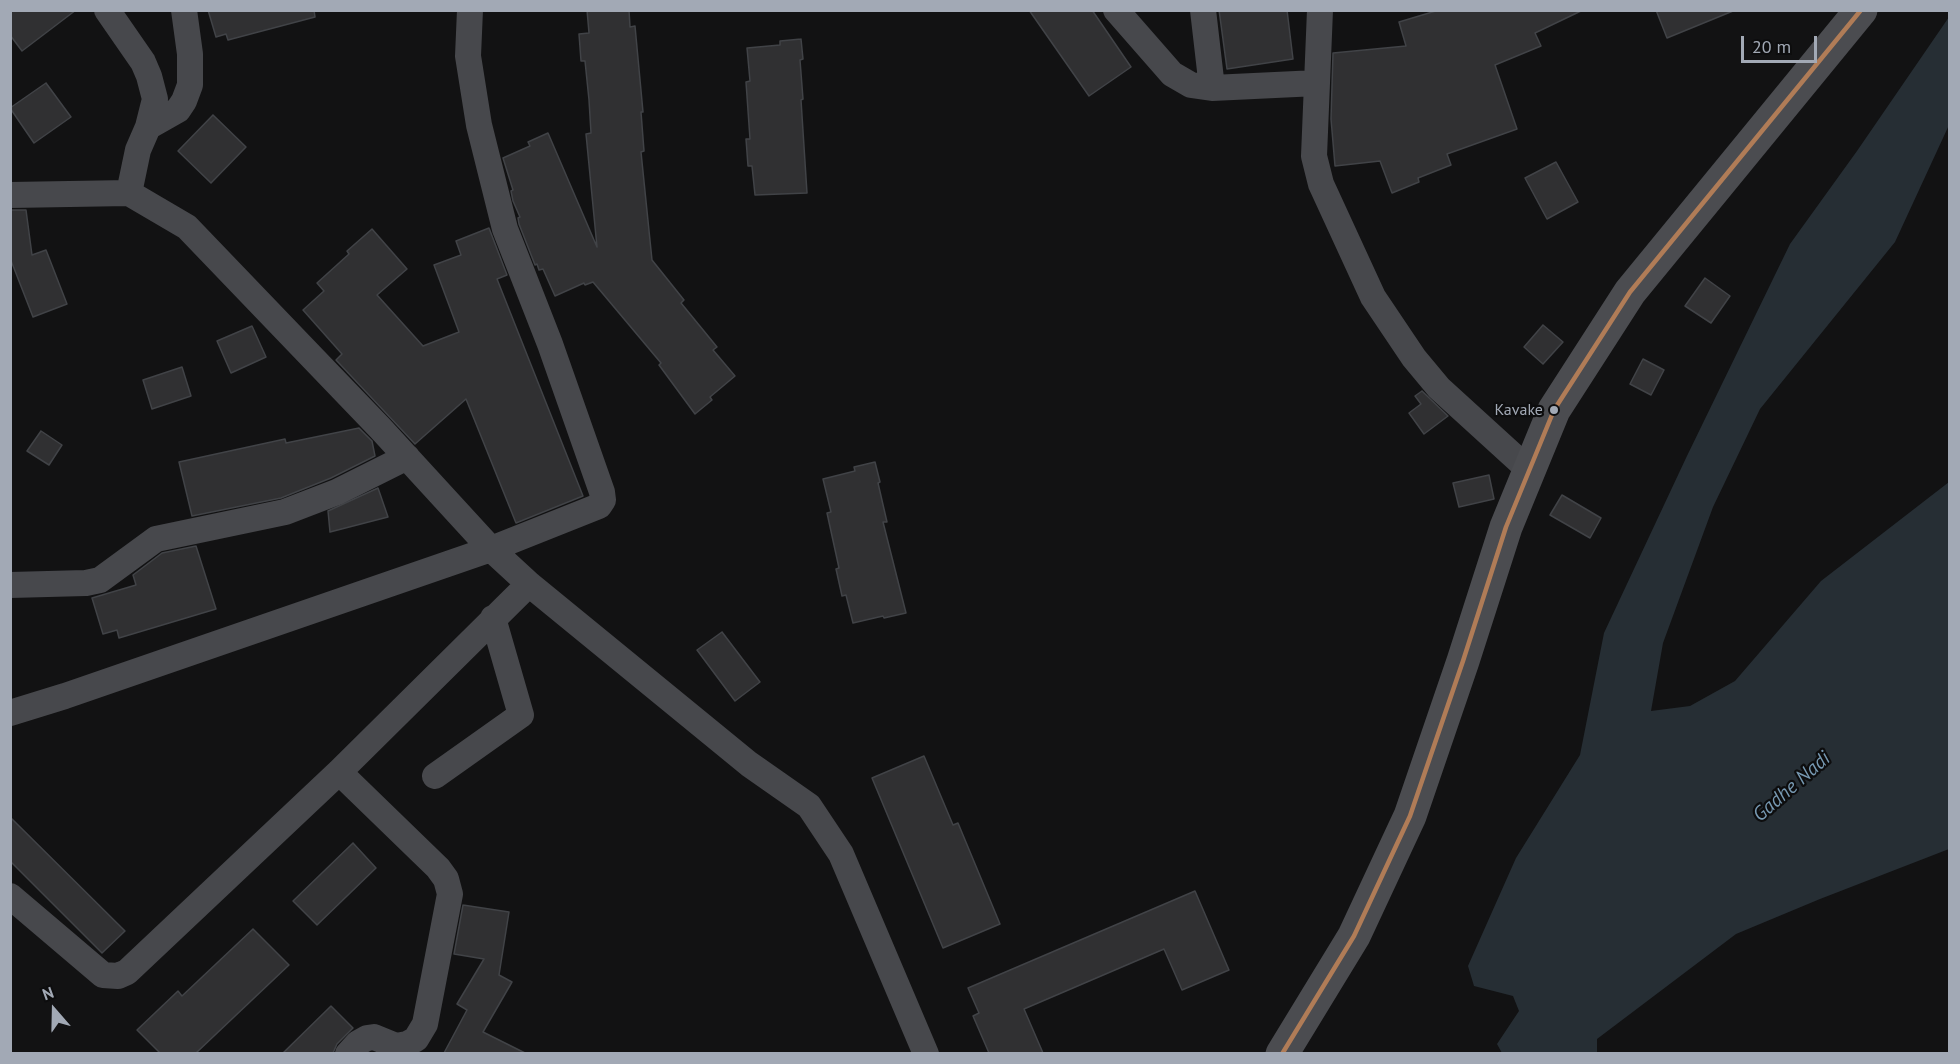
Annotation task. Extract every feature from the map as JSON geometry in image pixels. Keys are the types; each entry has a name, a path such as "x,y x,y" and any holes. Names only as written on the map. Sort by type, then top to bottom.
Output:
{"main road":[{"path":"1282,1053 1354,936 1410,816 1506,527 1554,410 1630,292 1861,10"}],"street":[{"path":"107,10 143,62 154,99 148,127 138,150 129,193"},
{"path":"148,127 178,110 182,106 190,85 190,54 184,10"},
{"path":"10,713 491,549 599,506 603,500 550,344 505,229 479,125 468,56 470,10"},
{"path":"1116,10 1172,74 1191,86 1212,88 1317,83"},
{"path":"1203,10 1212,88"},
{"path":"1320,10 1314,156 1321,184 1373,297 1414,358 1439,388 1529,471"},
{"path":"10,195 129,193 187,227 491,549 529,584 748,764 809,806 841,854 926,1053"},
{"path":"10,585 86,583 100,580 156,540 285,512 346,488 407,458"},
{"path":"10,896 103,975 118,976 127,972 339,772 529,584"},
{"path":"435,776 521,715 494,618"},
{"path":"339,772 438,868 446,879 450,894 425,1024 416,1039 396,1046 375,1037 367,1038 348,1053"}],"water":[{"name":"Gadhe Nadi","path":"1949,17 1949,125 1895,242 1760,409 1713,507 1663,643 1651,711 1690,706 1735,681 1821,581 1949,482 1949,849 1736,934 1597,1039 1597,1053 1502,1053 1497,1044 1519,1011 1513,996 1474,986 1468,966 1516,858 1580,755 1604,633 1790,244"}],"building":[{"path":"10,10 76,10 22,51 10,35"},
{"path":"208,10 314,10 315,17 228,40 226,34 216,37"},
{"path":"587,10 629,10 630,27 635,26 643,112 641,112 644,151 641,152 652,260 684,300 681,303 717,347 713,350 735,376 710,397 712,400 695,414 659,365 661,363 593,282 585,285 584,283 555,296 543,269 539,270 537,264 535,265 519,224 518,218 520,217 513,201 511,191 513,190 503,158 530,146 528,142 548,133 597,247 586,134 591,133 589,100 585,61 581,61 579,34 589,33"},
{"path":"1029,10 1092,10 1131,67 1089,96"},
{"path":"1219,10 1287,10 1293,59 1227,69"},
{"path":"1439,10 1583,10 1535,33 1541,46 1495,65 1517,129 1447,154 1451,165 1418,178 1419,182 1392,193 1380,161 1335,166 1331,119 1333,53 1406,46 1399,22"},
{"path":"1656,10 1732,10 1733,11 1667,38"},
{"path":"801,39 803,99 801,100 807,193 755,195 752,166 748,166 746,139 750,139 746,82 750,81 747,48 780,45 780,41"},
{"path":"46,83 71,117 34,143 10,108"},
{"path":"213,115 246,147 211,183 178,151"},
{"path":"1556,162 1578,202 1547,219 1525,178"},
{"path":"10,210 26,210 32,255 46,250 67,304 33,317 10,258"},
{"path":"489,228 507,275 497,279 583,496 516,523 466,399 415,444 336,360 342,354 303,310 324,291 317,283 349,254 347,251 372,229 407,269 377,295 423,346 459,332 434,265 461,255 456,241"},
{"path":"1705,278 1730,296 1711,323 1685,306"},
{"path":"1543,325 1563,342 1543,364 1524,347"},
{"path":"252,326 266,357 231,373 217,341"},
{"path":"1643,359 1664,370 1651,395 1630,384"},
{"path":"182,367 191,396 152,409 143,380"},
{"path":"1422,391 1448,416 1424,434 1409,413 1421,404 1415,396"},
{"path":"359,428 372,441 375,456 331,478 281,498 192,516 179,462 285,439 286,443"},
{"path":"41,431 62,445 49,465 27,451"},
{"path":"875,462 887,522 883,522 906,613 853,623 846,595 842,596 836,569 839,568 827,513 831,512 823,479 855,471 854,467"},
{"path":"1489,475 1494,499 1459,507 1453,483"},
{"path":"378,488 388,517 330,532 328,511"},
{"path":"1562,495 1601,518 1590,538 1550,515"},
{"path":"196,546 216,609 119,638 117,630 103,634 92,598 136,585 133,575 162,553"},
{"path":"722,632 760,682 735,701 697,650"},
{"path":"924,756 953,825 958,823 1000,924 943,948 872,778"},
{"path":"10,817 125,931 102,953 10,861"},
{"path":"353,843 376,868 317,925 293,901"},
{"path":"1195,891 1229,970 1182,990 1164,949 1024,1009 1043,1053 989,1053 973,1016 979,1013 968,988"},
{"path":"463,905 509,912 499,975 512,982 483,1032 525,1053 444,1053 467,1010 457,1004 484,959 454,954"},
{"path":"253,929 289,965 196,1053 160,1053 137,1030 178,991 182,996"},
{"path":"331,1006 353,1028 337,1044 333,1053 283,1053"}],"transit line":[{"path":"1282,1054 1354,936 1410,816 1506,527 1554,410 1630,292 1861,10"}],"place":[{"name":"Kavake","path":"1554,410"}]}
